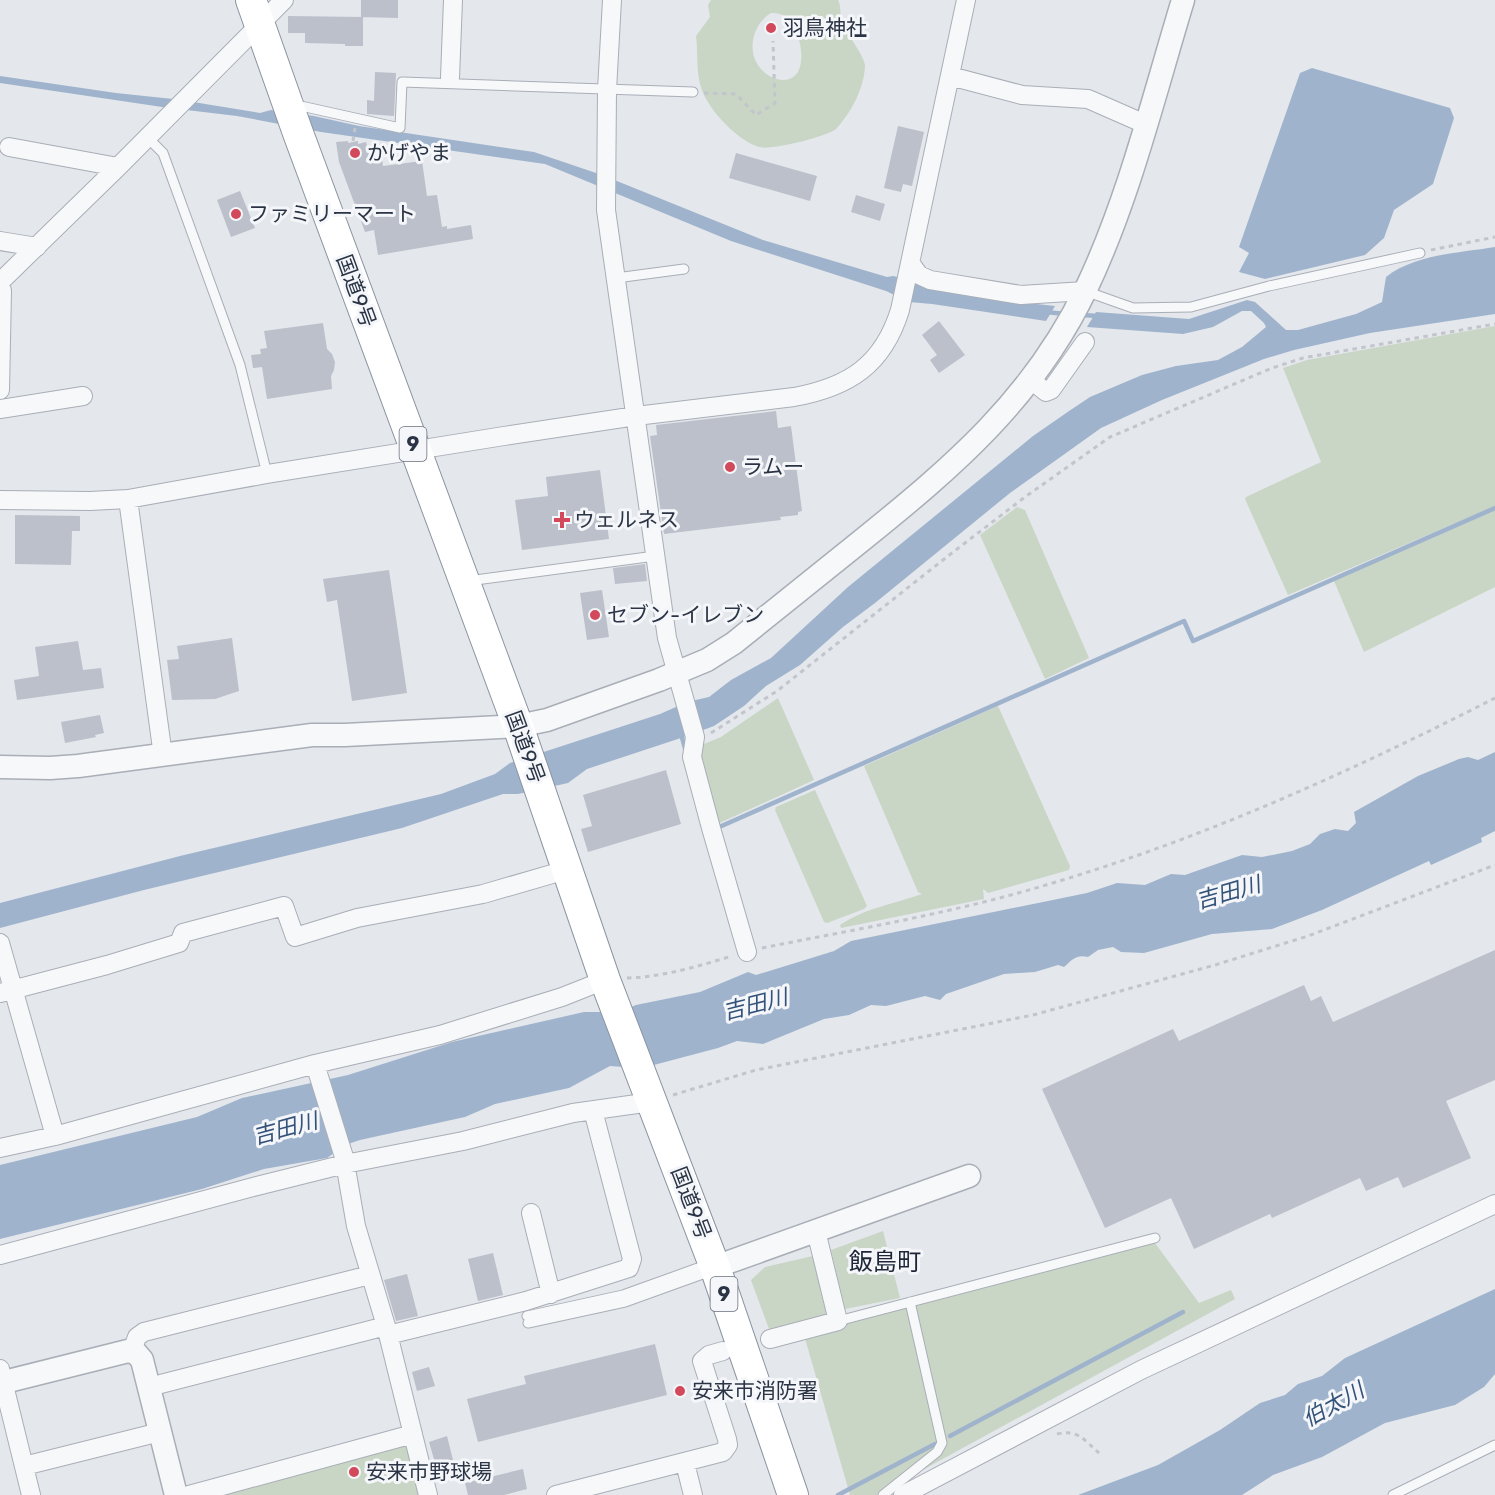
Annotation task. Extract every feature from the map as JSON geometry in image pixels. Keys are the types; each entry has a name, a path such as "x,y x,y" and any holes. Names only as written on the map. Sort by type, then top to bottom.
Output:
{"highway":[{"name":"国道9号","path":"256,12 292,116 542,793 566,870 607,985 642,1104 715,1266 793,1495"}],"street":[{"path":"0,390 2,291 0,283 180,105 256,12 284,0"},
{"path":"450,78 453,0"},
{"path":"612,0 607,90 606,210 667,638 695,736 692,757 747,952"},
{"path":"0,500 128,499 267,474 636,416 794,397 812,394 848,381 872,362 895,325 909,272 966,0"},
{"path":"0,767 50,768 163,756 312,735 518,726 547,720 677,674 707,660 734,643 952,465 992,427 1031,380 1082,297 1113,230 1183,0"},
{"path":"950,76 1022,95 1088,99 1145,124"},
{"path":"9,147 118,167"},
{"path":"0,241 37,247"},
{"path":"909,272 930,280 1021,295 1082,297"},
{"path":"1031,380 1043,391 1051,390 1085,342"},
{"path":"0,410 83,396"},
{"path":"128,499 163,756"},
{"path":"6,991 179,944 183,933 284,906 295,937 357,918 483,894 566,870"},
{"path":"0,942 6,991 55,1136"},
{"path":"0,1148 55,1136 315,1064 440,1035 607,985"},
{"path":"315,1064 344,1161 356,1226 387,1331 428,1495"},
{"path":"0,1254 344,1161 463,1141 573,1113 642,1104"},
{"path":"149,1387 551,1294 626,1270 632,1262 595,1118"},
{"path":"715,1266 969,1176"},
{"path":"903,1495 1141,1370 1495,1204"},
{"path":"531,1213 551,1294"},
{"path":"770,1339 838,1321 816,1231"},
{"path":"132,1351 137,1337 144,1332 370,1275"},
{"path":"31,1495 1,1378 132,1351 142,1360 176,1495"},
{"path":"555,1495 723,1452 728,1445 702,1361 709,1355 723,1351"},
{"path":"24,1466 160,1432"},
{"path":"189,1495 413,1434"},
{"path":"684,1463 693,1495"}],"lane":[{"path":"292,116 400,128 402,82 693,92"},
{"path":"148,138 163,153 240,365 267,474"},
{"path":"1082,297 1133,308 1191,307 1269,286 1420,253"},
{"path":"616,278 684,269"},
{"path":"464,581 656,556"},
{"path":"547,1120 552,1124 595,1118 642,1104"},
{"path":"838,1321 1155,1238"},
{"path":"527,1319 625,1302 715,1266"},
{"path":"883,1495 937,1452 942,1443 910,1302"},
{"path":"1393,1495 1495,1445"}],"path":[{"path":"693,92 736,94 756,115 775,103 773,41"},
{"path":"1420,253 1495,237"},
{"path":"695,736 708,735 777,692 1025,497 1110,437 1272,368 1303,358 1495,324"},
{"path":"643,977 699,966 747,952 984,902 1110,865 1313,786 1415,739 1495,698"},
{"path":"642,1104 756,1070 1033,1015 1215,965 1308,936 1495,865"},
{"path":"1058,1434 1073,1433 1080,1436 1099,1453"}],"green space":[{"path":"711,0 838,0 843,26 865,66 856,99 837,128 812,139 765,148 752,144 730,129 708,102 699,78 696,36 710,17 708,5","holes":["771,13 788,18 797,32 800,44 799,69 796,75 785,80 772,78 766,74 756,62 754,55 753,39 756,31 759,24"]},
{"path":"1495,326 1495,506 1288,595 1245,499 1321,462 1283,368 1307,360"},
{"path":"1017,507 1025,510 1089,658 1045,679 980,535"},
{"path":"1495,510 1495,587 1364,652 1334,581"},
{"path":"778,698 814,780 715,825 701,773 699,746 721,737"},
{"path":"998,706 1070,866 1069,870 988,893 983,889 984,899 841,928 840,925 859,914 922,894 918,892 864,766"},
{"path":"815,790 867,906 827,923 824,922 775,810 776,807"},
{"path":"883,1231 900,1298 845,1309 831,1250"},
{"path":"1155,1243 1199,1303 1231,1290 1235,1299 877,1495 850,1495 804,1335"},
{"path":"813,1256 829,1313 825,1316 769,1329 751,1280 765,1267"},
{"name":"安来市野球場","path":"402,1441 412,1450 423,1495 208,1495"}],"water":[{"path":"1312,68 1450,108 1454,118 1433,184 1394,210 1384,238 1365,255 1265,279 1239,272 1249,253 1239,247 1300,73"},
{"path":"0,76 173,99 169,108 0,83"},
{"path":"187,101 260,113 271,110 314,116 359,126 534,152 602,175 763,240 887,277 893,276 1000,300 1055,306 1046,321 909,302 886,291 731,241 545,164 321,132 237,116 178,109"},
{"path":"1495,247 1495,314 1370,333 1294,350 1264,359 1162,400 1101,428 1010,493 843,627 800,665 766,686 744,706 714,726 695,733 687,702 709,697 731,680 771,658 848,587 1033,436 1090,397 1142,375 1176,366 1218,360 1242,347 1266,327 1251,311 1242,311 1213,327 1183,334 1087,327 1096,312 1189,319 1247,300 1255,302 1286,330 1298,330 1356,314 1382,302 1386,277 1410,263"},
{"path":"685,703 693,734 587,769 568,783 518,794 503,794 402,828 144,890 0,928 0,903 180,856 441,794 495,774 510,763 660,714"},
{"name":"吉田川","path":"1495,752 1495,831 1481,838 1482,842 1431,865 1429,861 1322,910 1272,929 1212,934 1144,953 1121,952 1113,947 1098,950 1088,957 1074,958 1064,967 1058,965 1035,972 1004,974 946,994 940,1000 925,996 886,1006 871,1005 849,1015 824,1019 763,1044 737,1041 650,1066 631,1007 636,1005 700,992 748,972 756,975 834,951 851,941 1087,893 1117,883 1145,885 1171,874 1185,875 1242,855 1262,857 1292,851 1310,844 1320,834 1335,829 1348,831 1356,823 1354,812 1418,776 1459,759 1468,757 1478,760"},
{"name":"吉田川","path":"584,1012 615,1012 637,1068 610,1066 569,1088 495,1104 465,1117 360,1140 345,1145 327,1158 264,1169 202,1189 0,1239 0,1165 197,1117 242,1098 348,1075 452,1042"},
{"name":"伯太川","path":"1495,1289 1495,1374 1484,1387 1455,1405 1385,1423 1322,1457 1273,1475 1242,1495 1078,1495 1158,1465 1220,1430 1260,1403 1285,1395 1298,1384 1322,1376 1345,1358"}],"building":[{"path":"361,0 398,0 398,18 361,17"},
{"path":"288,16 363,17 363,46 305,43 305,33 288,33"},
{"path":"375,72 396,73 394,116 367,114 367,100 374,101"},
{"path":"898,126 924,132 912,186 903,184 901,192 884,188"},
{"path":"348,141 348,143 358,141 358,144 366,142 367,146 380,144 383,166 422,161 427,196 437,195 442,227 447,226 447,229 471,225 473,239 378,255 374,230 365,232 339,162 336,142"},
{"path":"736,153 817,176 810,201 729,178"},
{"name":"ファミリーマート","path":"240,191 255,228 231,237 217,200"},
{"path":"856,195 885,204 880,221 851,212"},
{"path":"939,321 965,355 939,373 930,360 937,355 922,335"},
{"path":"323,323 327,349 335,362 331,376 332,389 267,399 262,367 253,368 251,355 261,354 260,349 267,348 264,331"},
{"path":"776,411 778,428 791,426 802,511 798,512 798,515 780,517 781,520 664,534 650,436 657,435 656,425"},
{"name":"ウェルネス","path":"600,470 609,539 522,550 515,500 548,496 546,477"},
{"path":"15,515 80,516 80,531 72,531 71,565 15,564"},
{"path":"645,564 647,581 615,584 613,568"},
{"path":"389,570 407,693 352,701 337,600 327,602 323,579"},
{"name":"セブン-イレブン","path":"602,590 609,637 587,640 580,593"},
{"path":"232,638 239,691 215,699 172,700 167,660 179,659 177,646"},
{"path":"78,641 83,670 101,668 104,688 17,700 14,680 39,676 35,647"},
{"path":"100,715 104,733 95,735 96,737 65,743 61,722"},
{"path":"666,770 681,824 588,852 581,829 592,826 583,795"},
{"path":"1495,950 1495,1080 1446,1101 1471,1158 1403,1188 1398,1177 1366,1191 1360,1178 1272,1218 1270,1214 1194,1249 1171,1198 1105,1228 1042,1089 1173,1029 1179,1041 1304,985 1311,1001 1321,996 1333,1022"},
{"path":"493,1253 503,1295 478,1301 468,1259"},
{"path":"407,1274 418,1316 396,1321 384,1280"},
{"path":"655,1344 667,1395 478,1442 467,1399 526,1384 524,1376"},
{"path":"429,1367 435,1386 417,1391 412,1372"},
{"path":"447,1436 453,1460 448,1461 451,1469 438,1473 429,1442"},
{"path":"523,1469 527,1489 504,1495 468,1495 465,1483"}],"waterway":[{"path":"1045,312 1066,314"},
{"path":"1081,315 1099,316"},
{"path":"717,828 1184,621 1193,641 1495,508"},
{"path":"681,734 686,752"},
{"path":"950,1436 1183,1312"},
{"path":"838,1495 935,1444"}],"place":[{"name":"羽鳥神社","path":"771,28"},
{"name":"かげやま","path":"355,153"},
{"name":"ファミリーマート","path":"236,214"},
{"name":"ラムー","path":"730,467"},
{"name":"ウェルネス","path":"562,520"},
{"name":"セブン-イレブン","path":"595,615"},
{"name":"安来市消防署","path":"680,1391"},
{"name":"安来市野球場","path":"354,1472"}],"district":[{"name":"飯島町","path":"885,1262"}]}
